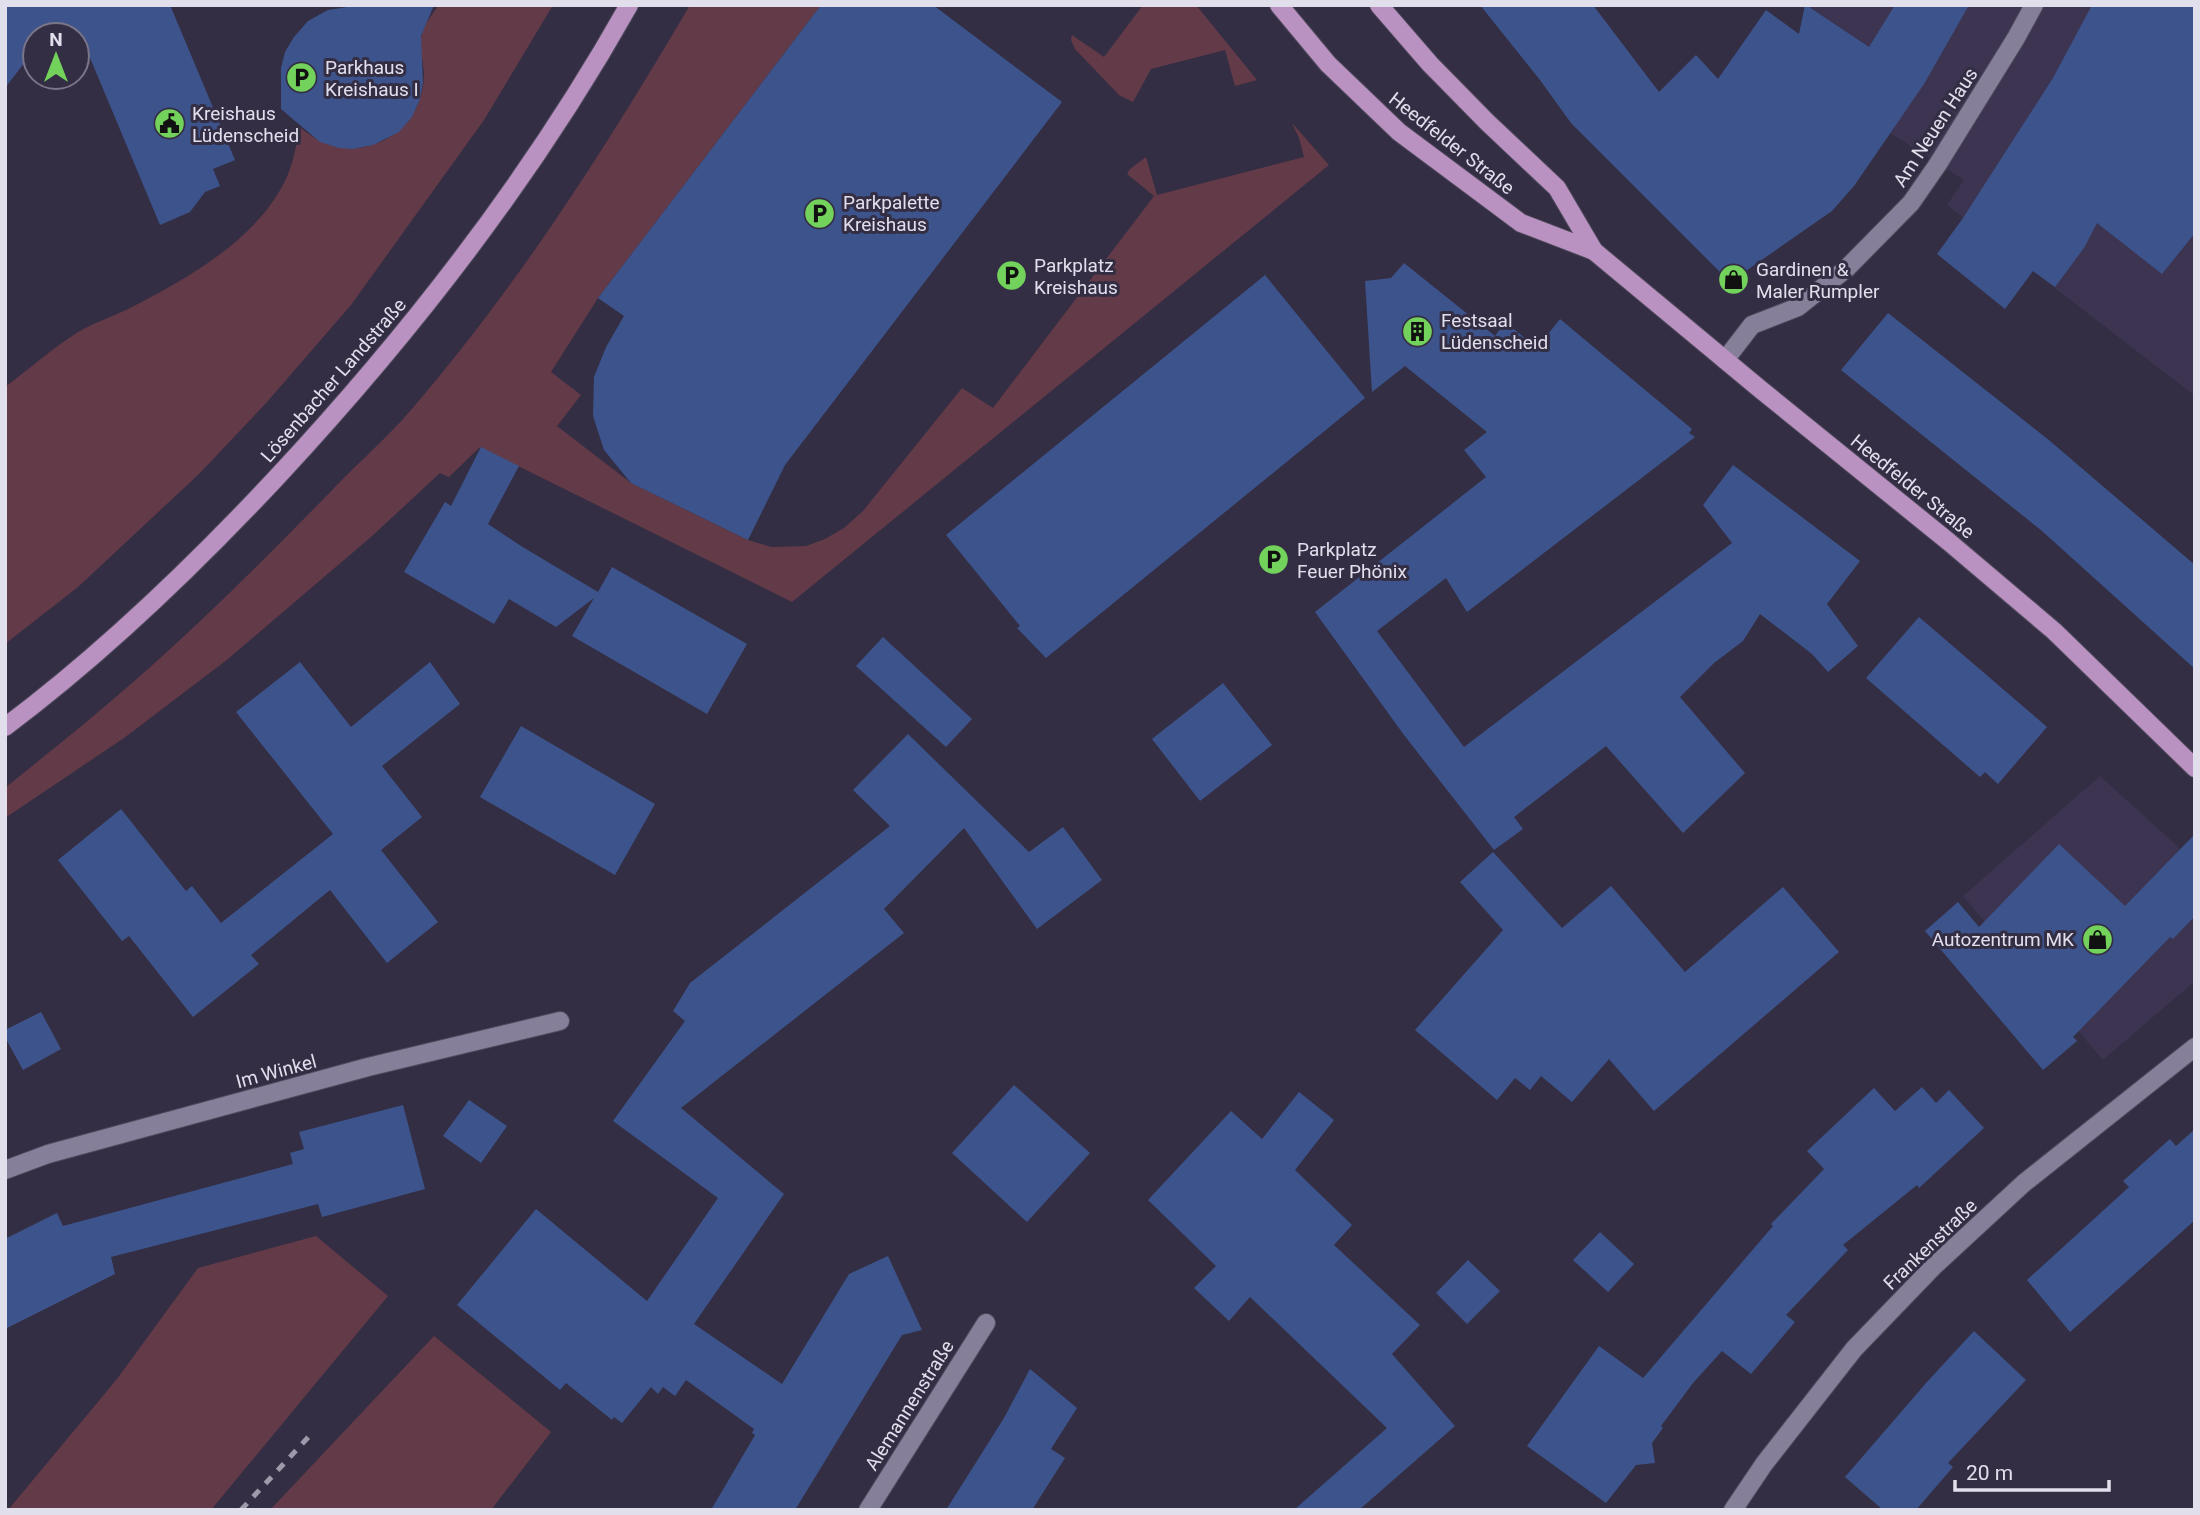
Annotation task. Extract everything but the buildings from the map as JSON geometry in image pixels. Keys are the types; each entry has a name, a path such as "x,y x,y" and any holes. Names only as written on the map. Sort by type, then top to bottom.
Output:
{"main road":[{"name":"Lösenbacher Landstraße","path":"5,727 132,622 227,531 411,325 510,192 601,55 629,5"},
{"name":"Heedfelder Straße","path":"1279,5 1328,64 1399,132 1521,223 1594,251 2054,631 2195,768"},
{"name":"Heedfelder Straße","path":"1378,5 1430,64 1557,188 1594,251"}],"street":[{"name":"Am Neuen Haus","path":"1725,360 1752,325 1798,307 1846,269 1911,203 1938,164 2034,5"},
{"name":"Im Winkel","path":"5,1170 48,1154 336,1076 560,1021"},
{"name":"Frankenstraße","path":"1733,1510 1764,1464 1854,1349 1933,1267 2024,1183 2195,1047"},
{"name":"Alemannenstraße","path":"868,1510 986,1323"}],"shaded area":[{"path":"439,5 553,5 484,120 351,305 267,402 199,474 78,587 5,644 5,387 78,332 175,284 238,240 271,204 284,183 292,163 300,127 322,142 346,148 377,143 398,131 414,112 419,101 424,75 422,33"},
{"path":"690,5 821,5 598,298 551,372 581,395 557,426 631,483 748,540 771,547 806,546 844,528 863,511 962,388 993,408 1154,196 1127,174 1146,157 1157,195 1304,157 1292,123 1329,165 792,602 480,447 449,477 440,473 371,537 228,659 124,738 5,818 5,788 112,700 196,625 411,410 488,314 560,214"},
{"path":"1143,5 1196,5 1257,80 1235,86 1225,50 1151,69 1133,102 1119,95 1075,49 1072,35 1104,57"},
{"path":"1805,5 2195,5 2195,396 1947,205 1964,180 1890,133 1799,34"},
{"name":"Autozentrum MK","path":"2100,776 2195,862 2195,981 2103,1060 1963,896"},
{"path":"316,1236 388,1296 211,1510 8,1510 117,1379 198,1268"},
{"path":"434,1336 551,1432 491,1510 270,1510"}],"railway":[{"path":"241,1510 314,1431"}],"place":[{"name":"Parkhaus Kreishaus I","path":"302,78"},
{"name":"Kreishaus Lüdenscheid","path":"169,124"},
{"name":"Parkpalette Kreishaus","path":"820,213"},
{"name":"Parkplatz Kreishaus","path":"1011,276"},
{"name":"Gardinen & Maler Rumpler","path":"1733,280"},
{"name":"Festsaal Lüdenscheid","path":"1418,331"},
{"name":"Parkplatz Feuer Phönix","path":"1274,560"},
{"name":"Autozentrum MK","path":"2097,939"}]}
